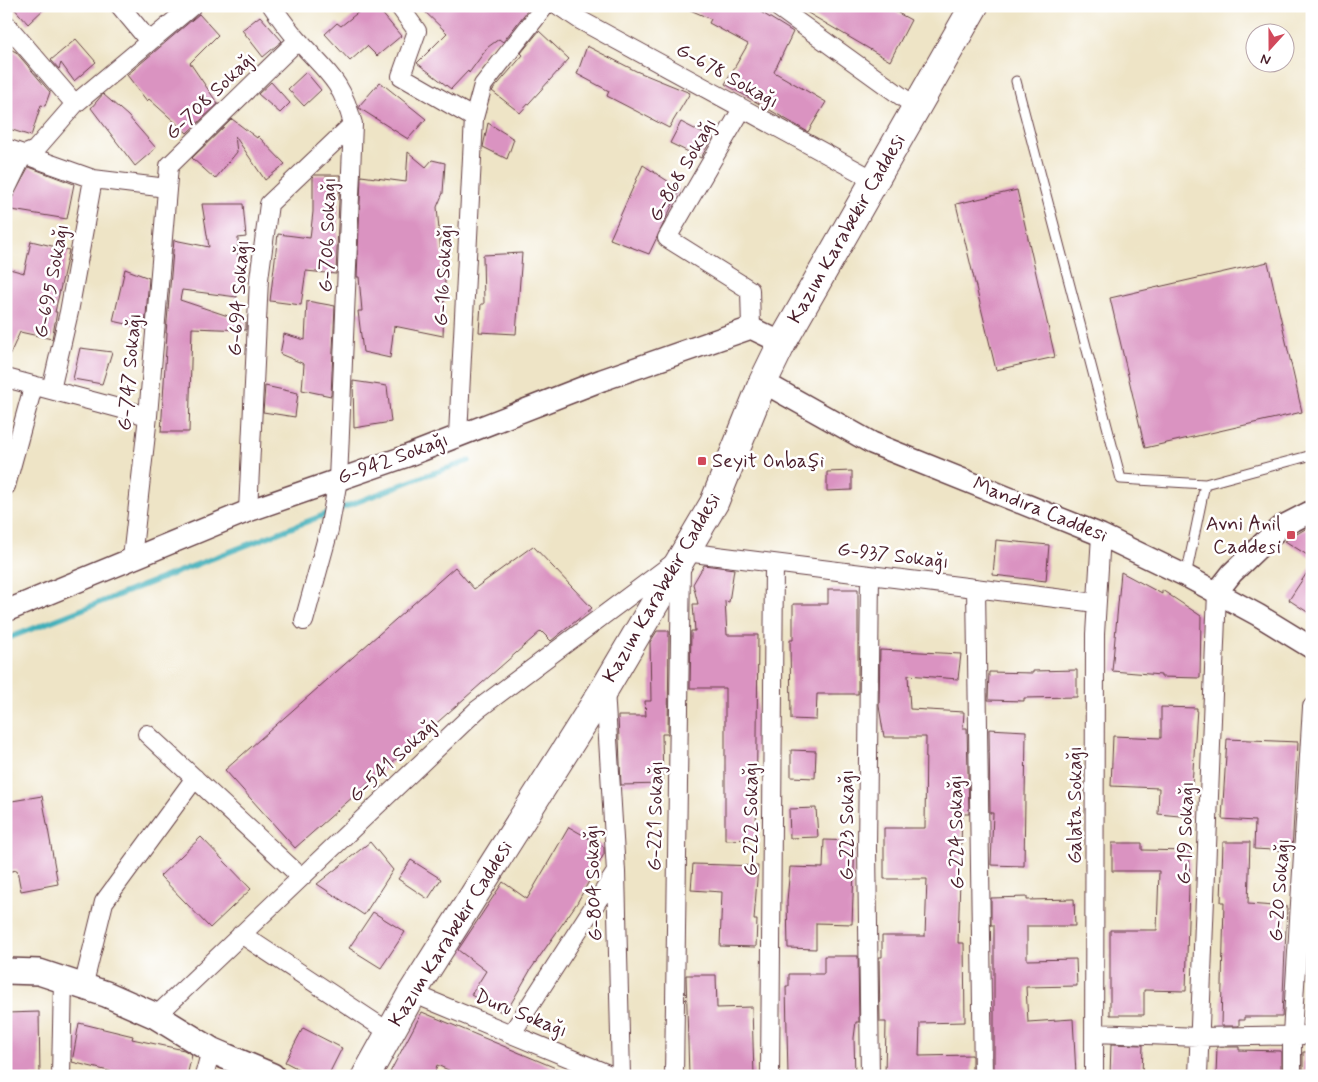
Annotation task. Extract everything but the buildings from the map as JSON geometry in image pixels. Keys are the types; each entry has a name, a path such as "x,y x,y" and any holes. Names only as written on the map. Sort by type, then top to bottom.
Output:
{"main road":[{"name":"Kazım Karabekir Caddesi","path":"366,1076 412,993 605,688 714,503 763,382 782,343 974,6"},
{"path":"6,971 39,972 73,983 156,1016 211,1050 272,1076"}],"street":[{"path":"120,6 149,41"},
{"path":"6,190 23,155 35,150 75,104 192,6"},
{"name":"G-706 Sokağı","path":"272,6 298,40 333,76 347,100 353,124 337,486 329,530 304,621"},
{"path":"399,6 417,31 401,76 474,118"},
{"name":"G-16 Sokağı","path":"458,435 474,118 483,86 545,6"},
{"name":"G-678 Sokağı","path":"559,6 742,109 876,181"},
{"path":"776,6 916,107"},
{"path":"6,24 75,104"},
{"name":"G-708 Sokağı","path":"167,188 169,166 298,40"},
{"name":"G-868 Sokağı","path":"742,109 667,238 750,290 751,328"},
{"name":"G-694 Sokağı","path":"248,512 259,279 269,204 353,124"},
{"path":"6,148 93,179 167,188"},
{"name":"G-695 Sokağı","path":"51,390 70,312 93,179"},
{"name":"G-747 Sokağı","path":"132,558 148,416 167,188"},
{"path":"751,328 782,343"},
{"name":"G-942 Sokağı","path":"6,611 248,512 337,486 458,435 602,380 751,328"},
{"path":"6,378 148,416"},
{"name":"Mandıra Caddesi","path":"763,382 872,444 1100,535 1186,576 1312,648"},
{"path":"6,486 33,386"},
{"path":"1217,592 1232,573 1279,528 1312,511"},
{"name":"Galata Sokağı","path":"1094,1076 1096,603 1100,535"},
{"name":"G-937 Sokağı","path":"683,555 774,563 1096,603"},
{"name":"G-541 Sokağı","path":"156,1016 477,710 683,555"},
{"name":"G-221 Sokağı","path":"674,1076 683,555"},
{"name":"G-222 Sokağı","path":"770,1076 774,563"},
{"name":"G-223 Sokağı","path":"870,575 867,850 870,1076"},
{"name":"G-224 Sokağı","path":"976,588 983,1076"},
{"name":"G-19 Sokağı","path":"1198,1076 1217,592"},
{"name":"G-804 Sokağı","path":"605,688 616,872 620,1076"},
{"name":"G-20 Sokağı","path":"1292,1076 1292,1034 1312,707"},
{"path":"147,734 301,877"},
{"path":"61,1076 73,983 104,902 195,778"},
{"path":"512,1033 616,872"},
{"path":"241,934 390,1032"},
{"name":"Duru Sokağı","path":"412,993 613,1076"},
{"path":"1095,1034 1199,1037 1312,1035"},
{"path":"204,1076 211,1050"}],"lane":[{"path":"1016,81 1120,479 1205,484 1312,455"},
{"path":"1186,576 1205,484"}],"waterway":[{"path":"6,639 424,476 469,461"}],"place":[{"name":"Seyit Onbaşi","path":"702,461"},
{"name":"Avni Anil Caddesi","path":"1291,535"}]}
